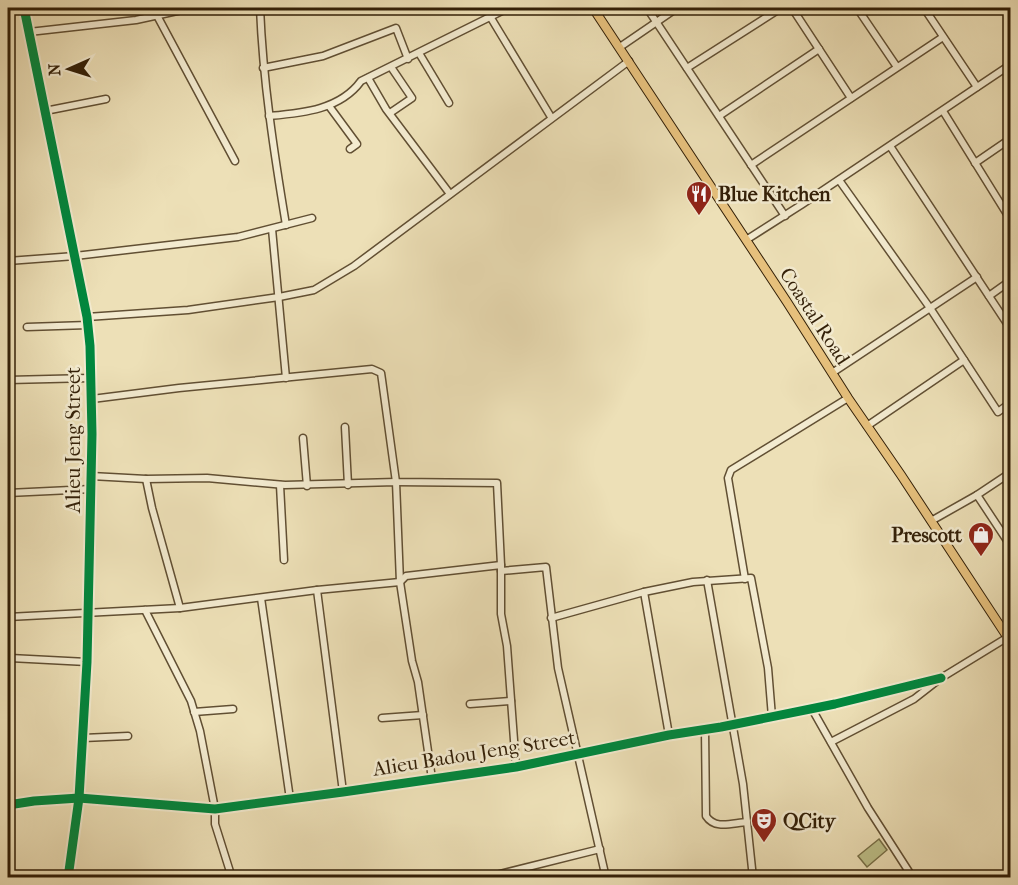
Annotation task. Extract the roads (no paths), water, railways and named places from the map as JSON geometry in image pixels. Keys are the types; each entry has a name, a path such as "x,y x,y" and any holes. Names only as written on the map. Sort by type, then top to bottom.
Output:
{"main road":[{"name":"Coastal Road","path":"593,8 621,47 848,398 1009,639"}],"street":[{"name":"Alieu Jeng Street","path":"24,8 87,316 91,378 92,489 87,662 79,798 68,878"},
{"path":"153,8 235,161"},
{"path":"29,32 136,20 191,8"},
{"path":"260,8 263,68 286,225"},
{"path":"269,116 298,113 329,106 355,90 361,81 508,8"},
{"path":"647,8 785,216"},
{"path":"621,47 677,8"},
{"path":"687,68 781,8"},
{"path":"792,8 851,98"},
{"path":"857,8 897,68"},
{"path":"924,8 977,87"},
{"path":"491,18 551,117"},
{"path":"263,68 323,56 396,28 408,59"},
{"path":"751,165 943,37"},
{"path":"719,116 819,49"},
{"path":"419,53 449,103"},
{"path":"87,316 188,310 314,290 354,266 629,61"},
{"path":"746,240 1011,65"},
{"path":"390,113 412,98 391,67"},
{"path":"368,78 390,113 450,194"},
{"path":"45,111 106,99"},
{"path":"329,106 357,144 350,149"},
{"path":"943,111 1011,219"},
{"path":"975,163 1011,139"},
{"path":"890,146 1011,328"},
{"path":"839,180 930,308 998,412 1011,403"},
{"path":"8,261 75,256 238,237 312,218"},
{"path":"272,229 286,378"},
{"path":"832,373 977,277"},
{"path":"989,296 1011,281"},
{"path":"27,327 88,325"},
{"path":"867,426 964,360"},
{"path":"92,399 372,369 381,373 396,482 400,582 432,779"},
{"path":"8,380 91,378"},
{"path":"745,579 728,478 731,470 848,398"},
{"path":"345,427 348,485"},
{"path":"303,438 307,486"},
{"path":"931,521 1011,473"},
{"path":"91,476 146,479 207,478 307,486 396,482 497,483 501,614 507,646 516,767"},
{"path":"146,479 180,608"},
{"path":"280,485 284,560"},
{"path":"8,494 92,489"},
{"path":"977,495 1011,544"},
{"path":"8,617 180,608 400,582 406,576 501,568 546,567 558,668 606,878"},
{"path":"551,618 644,592 707,580 752,578 768,668 772,717"},
{"path":"707,580 743,784 753,878"},
{"path":"317,590 343,792"},
{"path":"644,592 669,735"},
{"path":"261,598 290,800"},
{"path":"145,610 191,701 214,809 215,824 232,878"},
{"path":"831,742 914,699 941,678 1009,639"},
{"path":"9,658 87,662"},
{"name":"Alieu Badou Jeng Street","path":"8,806 34,801 79,798 214,809 290,800 516,767 669,735 812,709 941,678"},
{"path":"470,704 511,701"},
{"path":"194,712 233,709"},
{"path":"812,709 868,808 913,878"},
{"path":"382,718 423,715"},
{"path":"705,729 706,816 717,825 747,822"},
{"path":"83,738 128,736"},
{"path":"484,878 600,849"}],"place":[{"name":"Blue Kitchen","path":"699,217"},
{"name":"Prescott","path":"981,558"},
{"name":"QCity","path":"764,844"}]}
